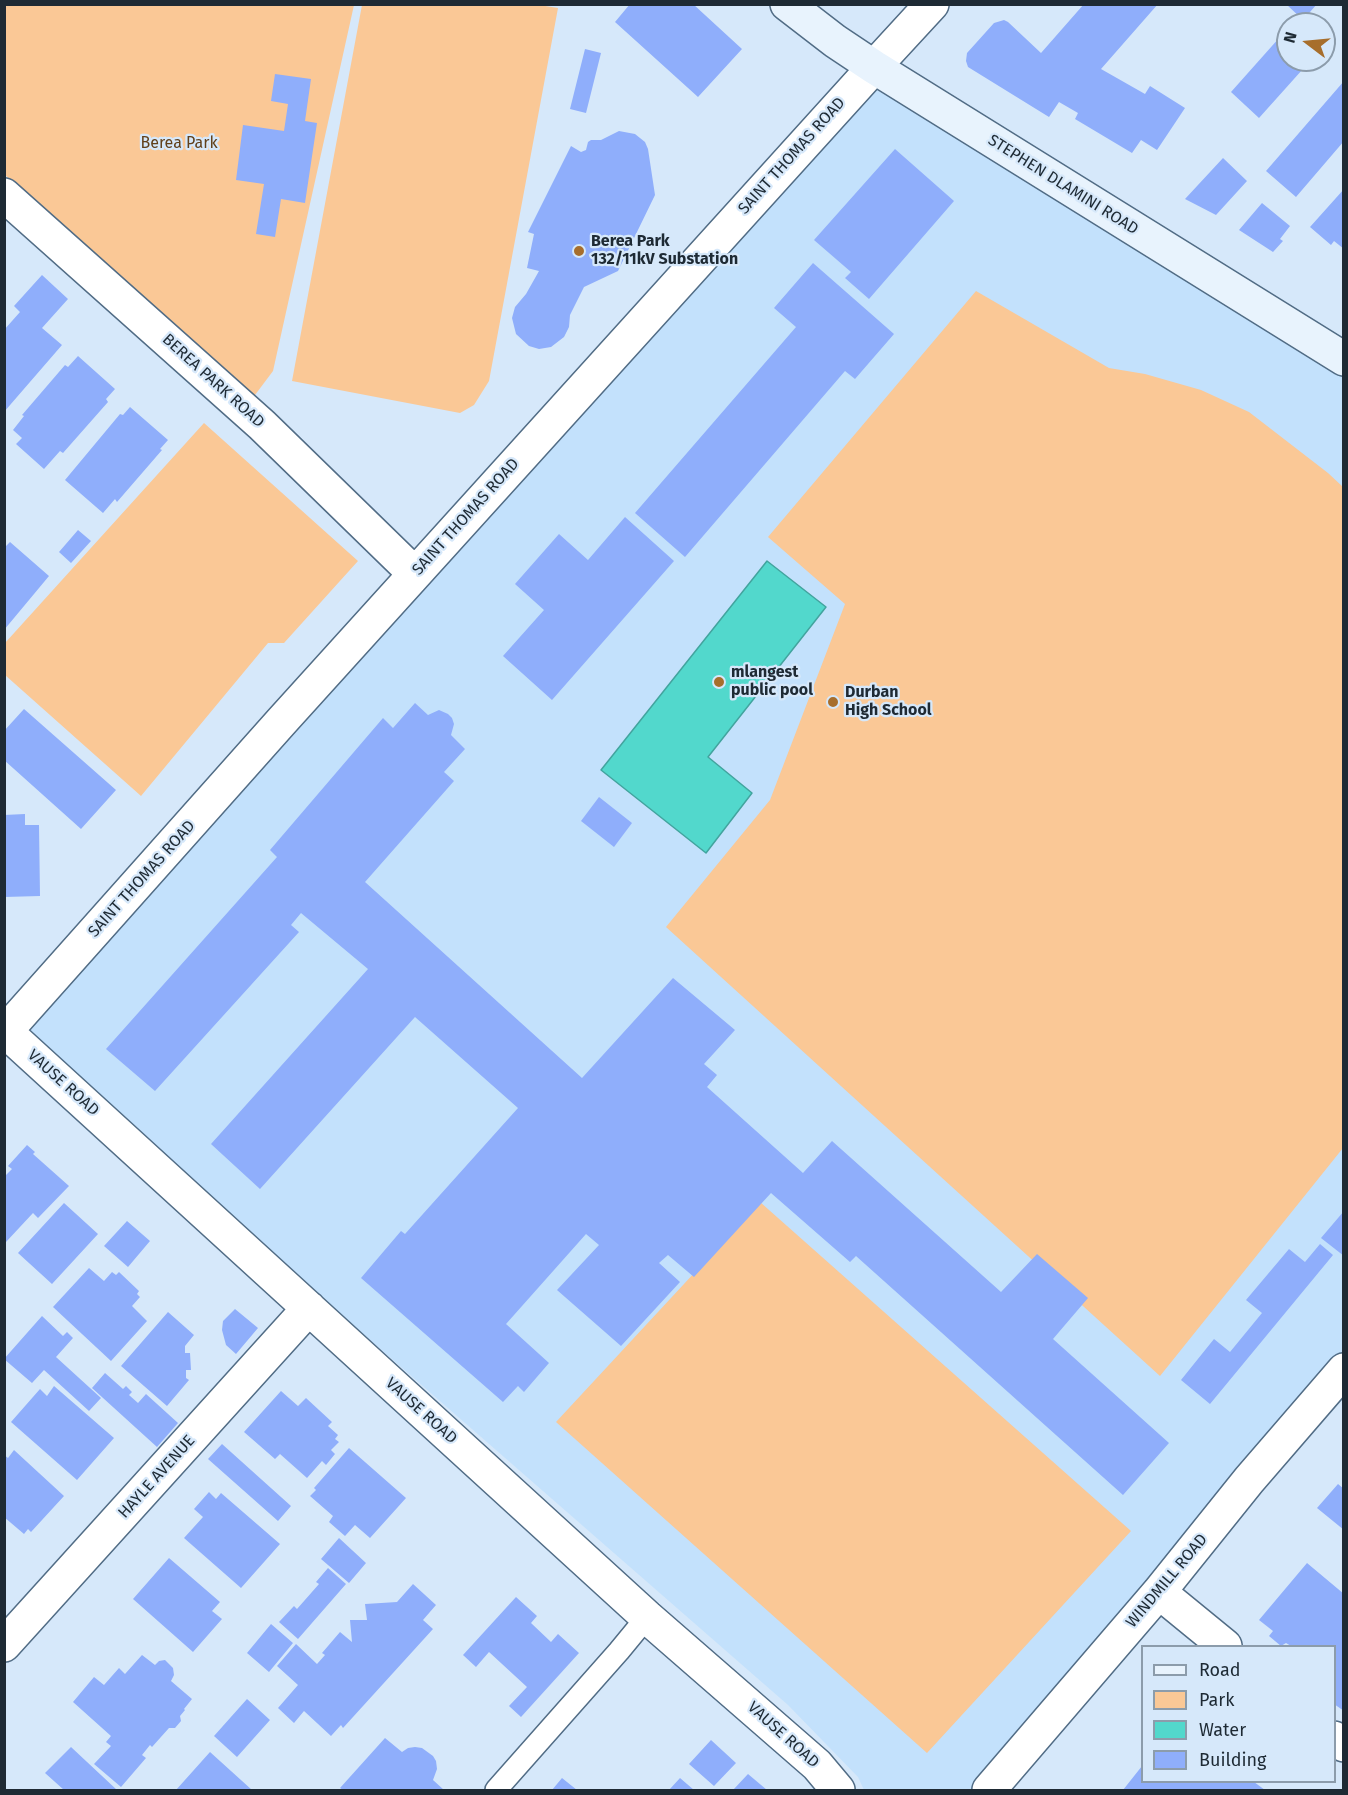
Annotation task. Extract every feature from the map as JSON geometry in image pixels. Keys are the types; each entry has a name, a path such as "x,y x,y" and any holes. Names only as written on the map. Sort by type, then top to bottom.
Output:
{"main road":[{"name":"STEPHEN DLAMINI ROAD","path":"787,4 835,41 874,67 1344,359"}],"street":[{"name":"SAINT THOMAS ROAD","path":"5,1031 415,574 932,4"},
{"name":"BEREA PARK ROAD","path":"4,195 262,425 415,574"},
{"name":"VAUSE ROAD","path":"5,1031 647,1617 818,1765 838,1791"},
{"name":"HAYLE AVENUE","path":"4,1645 309,1308"},
{"name":"WINDMILL ROAD","path":"989,1791 1344,1370"},
{"path":"1159,1592 1223,1645"}],"lane":[{"path":"496,1791 647,1617"}],"shaded area":[{"name":"Durban High School","path":"877,83 1343,367 1343,1361 984,1790 864,1790 858,1777 788,1705 23,1037"}],"green space":[{"name":"Berea Park","path":"5,5 354,5 273,371 252,399 5,175"},
{"path":"362,5 539,5 558,8 489,381 474,405 460,413 292,381"},
{"path":"976,291 1109,368 1145,374 1201,390 1249,412 1343,487 1343,1148 1160,1376 666,927 770,800 845,604 768,537"},
{"path":"204,423 358,561 284,643 268,643 141,796 5,675 5,643"},
{"path":"760,1202 1131,1531 927,1753 556,1422"}],"water":[{"name":"mlangest public pool","path":"767,561 826,607 708,757 752,793 706,853 601,770"}],"building":[{"path":"630,4 693,4 742,49 698,97 615,22"},
{"path":"1084,4 1158,4 1101,69 1145,94 1150,86 1185,108 1157,150 1141,140 1132,153 1075,119 1078,113 1059,102 1049,117 968,67 967,53 994,23 1004,20 1008,22 1041,53"},
{"path":"1286,4 1317,4 1310,12 1294,12"},
{"path":"1276,41 1276,72 1300,72 1259,118 1231,92"},
{"path":"585,49 601,53 586,113 570,109"},
{"path":"275,74 311,79 305,121 317,123 305,203 281,199 275,237 256,234 264,184 236,180 243,125 284,131 288,104 271,101"},
{"path":"1344,81 1344,141 1296,197 1266,171"},
{"name":"Berea Park 132/11kV Substation","path":"619,131 635,134 645,142 655,195 618,271 584,287 570,315 569,327 564,337 551,347 539,349 529,346 516,334 512,318 515,307 526,294 539,271 527,268 534,234 528,232 571,146 581,152 586,150 591,140 601,140"},
{"path":"895,149 954,201 869,299 845,278 851,272 814,240"},
{"path":"1223,158 1247,181 1216,215 1185,199"},
{"path":"1344,189 1344,249 1334,241 1331,245 1310,227"},
{"path":"1262,203 1290,226 1280,239 1283,241 1273,252 1239,230"},
{"path":"813,263 894,334 855,379 845,371 685,557 635,513 796,327 774,308"},
{"path":"42,275 68,299 42,328 62,345 4,412 4,330 20,312 14,306"},
{"path":"78,356 115,389 106,399 108,402 63,453 60,451 44,469 16,444 22,438 13,430 24,416 22,415 65,365 68,367"},
{"path":"130,407 168,440 117,502 115,499 103,513 65,480 120,414 123,415"},
{"path":"625,517 674,561 552,700 503,656 544,610 515,584 559,534 588,560"},
{"path":"78,530 91,541 71,563 59,552"},
{"path":"10,542 49,576 4,630 4,548"},
{"path":"415,703 428,715 439,710 448,714 454,724 451,735 465,749 444,772 454,781 365,882 582,1078 673,978 735,1030 704,1064 717,1075 707,1087 803,1173 832,1141 1001,1292 1037,1254 1088,1298 1053,1339 1169,1443 1123,1495 856,1256 850,1262 771,1193 694,1277 668,1255 659,1263 680,1282 621,1346 557,1290 599,1245 586,1234 506,1324 549,1363 524,1392 518,1386 503,1402 361,1278 401,1231 405,1234 518,1108 415,1017 260,1189 211,1144 368,969 301,913 291,925 299,932 155,1091 106,1049 277,857 270,850 383,718 393,728"},
{"path":"24,709 116,790 81,829 4,760 4,731"},
{"path":"599,797 632,823 614,847 581,821"},
{"path":"25,814 25,825 39,825 40,896 4,897 4,815"},
{"path":"27,1145 35,1152 33,1154 69,1186 38,1218 33,1213 6,1242 4,1241 4,1177 12,1169 8,1166"},
{"path":"64,1203 98,1234 52,1284 18,1253"},
{"path":"1344,1211 1344,1256 1321,1238"},
{"path":"127,1221 150,1241 128,1267 104,1246"},
{"path":"1320,1244 1333,1255 1210,1404 1181,1380 1214,1339 1230,1352 1262,1313 1246,1300 1289,1249 1305,1262"},
{"path":"89,1268 104,1281 112,1272 116,1275 119,1272 139,1291 137,1294 140,1297 132,1306 147,1321 111,1361 53,1307"},
{"path":"235,1309 258,1328 236,1354 226,1345 222,1330 223,1321"},
{"path":"168,1312 194,1335 185,1346 185,1353 190,1353 191,1370 186,1370 186,1378 189,1380 167,1406 121,1366"},
{"path":"42,1316 63,1336 67,1332 73,1338 56,1357 101,1398 89,1411 44,1370 32,1383 4,1359"},
{"path":"105,1373 123,1389 126,1386 132,1392 129,1395 138,1403 146,1394 178,1423 157,1447 92,1388"},
{"path":"54,1386 114,1438 77,1480 11,1422 40,1389 47,1396"},
{"path":"281,1391 298,1406 306,1398 332,1422 328,1426 338,1435 335,1439 339,1442 331,1450 335,1454 326,1465 322,1461 307,1478 280,1454 275,1459 244,1432"},
{"path":"222,1444 291,1506 278,1521 208,1459"},
{"path":"349,1448 406,1498 370,1538 355,1525 345,1536 329,1522 333,1516 310,1496 316,1490 314,1488"},
{"path":"14,1450 64,1496 31,1532 28,1529 24,1534 4,1517 4,1455 8,1458"},
{"path":"1338,1484 1344,1489 1344,1530 1317,1508"},
{"path":"209,1492 216,1499 221,1493 280,1544 241,1588 184,1538 203,1517 194,1509"},
{"path":"339,1538 366,1563 349,1583 321,1559"},
{"path":"169,1558 220,1602 212,1611 222,1619 193,1652 133,1599"},
{"path":"1307,1563 1344,1594 1344,1711 1336,1705 1336,1645 1289,1645 1286,1643 1280,1645 1269,1636 1273,1631 1259,1620"},
{"path":"328,1568 346,1584 298,1639 279,1622 294,1606 297,1609 319,1584 316,1582"},
{"path":"413,1584 436,1605 423,1620 433,1629 343,1728 341,1725 331,1736 304,1711 294,1723 278,1708 298,1685 277,1666 296,1644 317,1664 325,1655 322,1653 340,1632 352,1642 350,1620 367,1620 365,1604 397,1602"},
{"path":"516,1597 537,1616 531,1623 551,1642 558,1634 579,1653 521,1717 509,1706 527,1687 489,1652 476,1667 463,1655"},
{"path":"271,1624 293,1643 269,1672 247,1653"},
{"path":"142,1655 155,1665 165,1660 173,1668 174,1675 171,1681 192,1699 180,1716 181,1721 175,1728 169,1728 152,1747 150,1745 142,1755 146,1758 121,1787 94,1764 111,1746 106,1742 111,1736 73,1702 94,1677 104,1685 119,1668 125,1674"},
{"path":"247,1699 270,1720 237,1757 214,1736"},
{"path":"385,1738 402,1752 415,1747 422,1748 433,1756 437,1769 433,1780 444,1790 343,1790 340,1788"},
{"path":"711,1740 736,1763 714,1786 689,1764"},
{"path":"71,1747 117,1790 64,1790 45,1773"},
{"path":"210,1752 252,1790 176,1790"},
{"path":"1141,1767 1141,1783 1255,1783 1265,1790 1123,1790"},
{"path":"748,1774 767,1790 733,1790"},
{"path":"562,1778 577,1790 552,1790"},
{"path":"680,1778 694,1790 669,1790"}],"place":[{"name":"Berea Park 132/11kV Substation","path":"579,251"},
{"name":"mlangest public pool","path":"719,682"},
{"name":"Durban High School","path":"833,702"}]}
